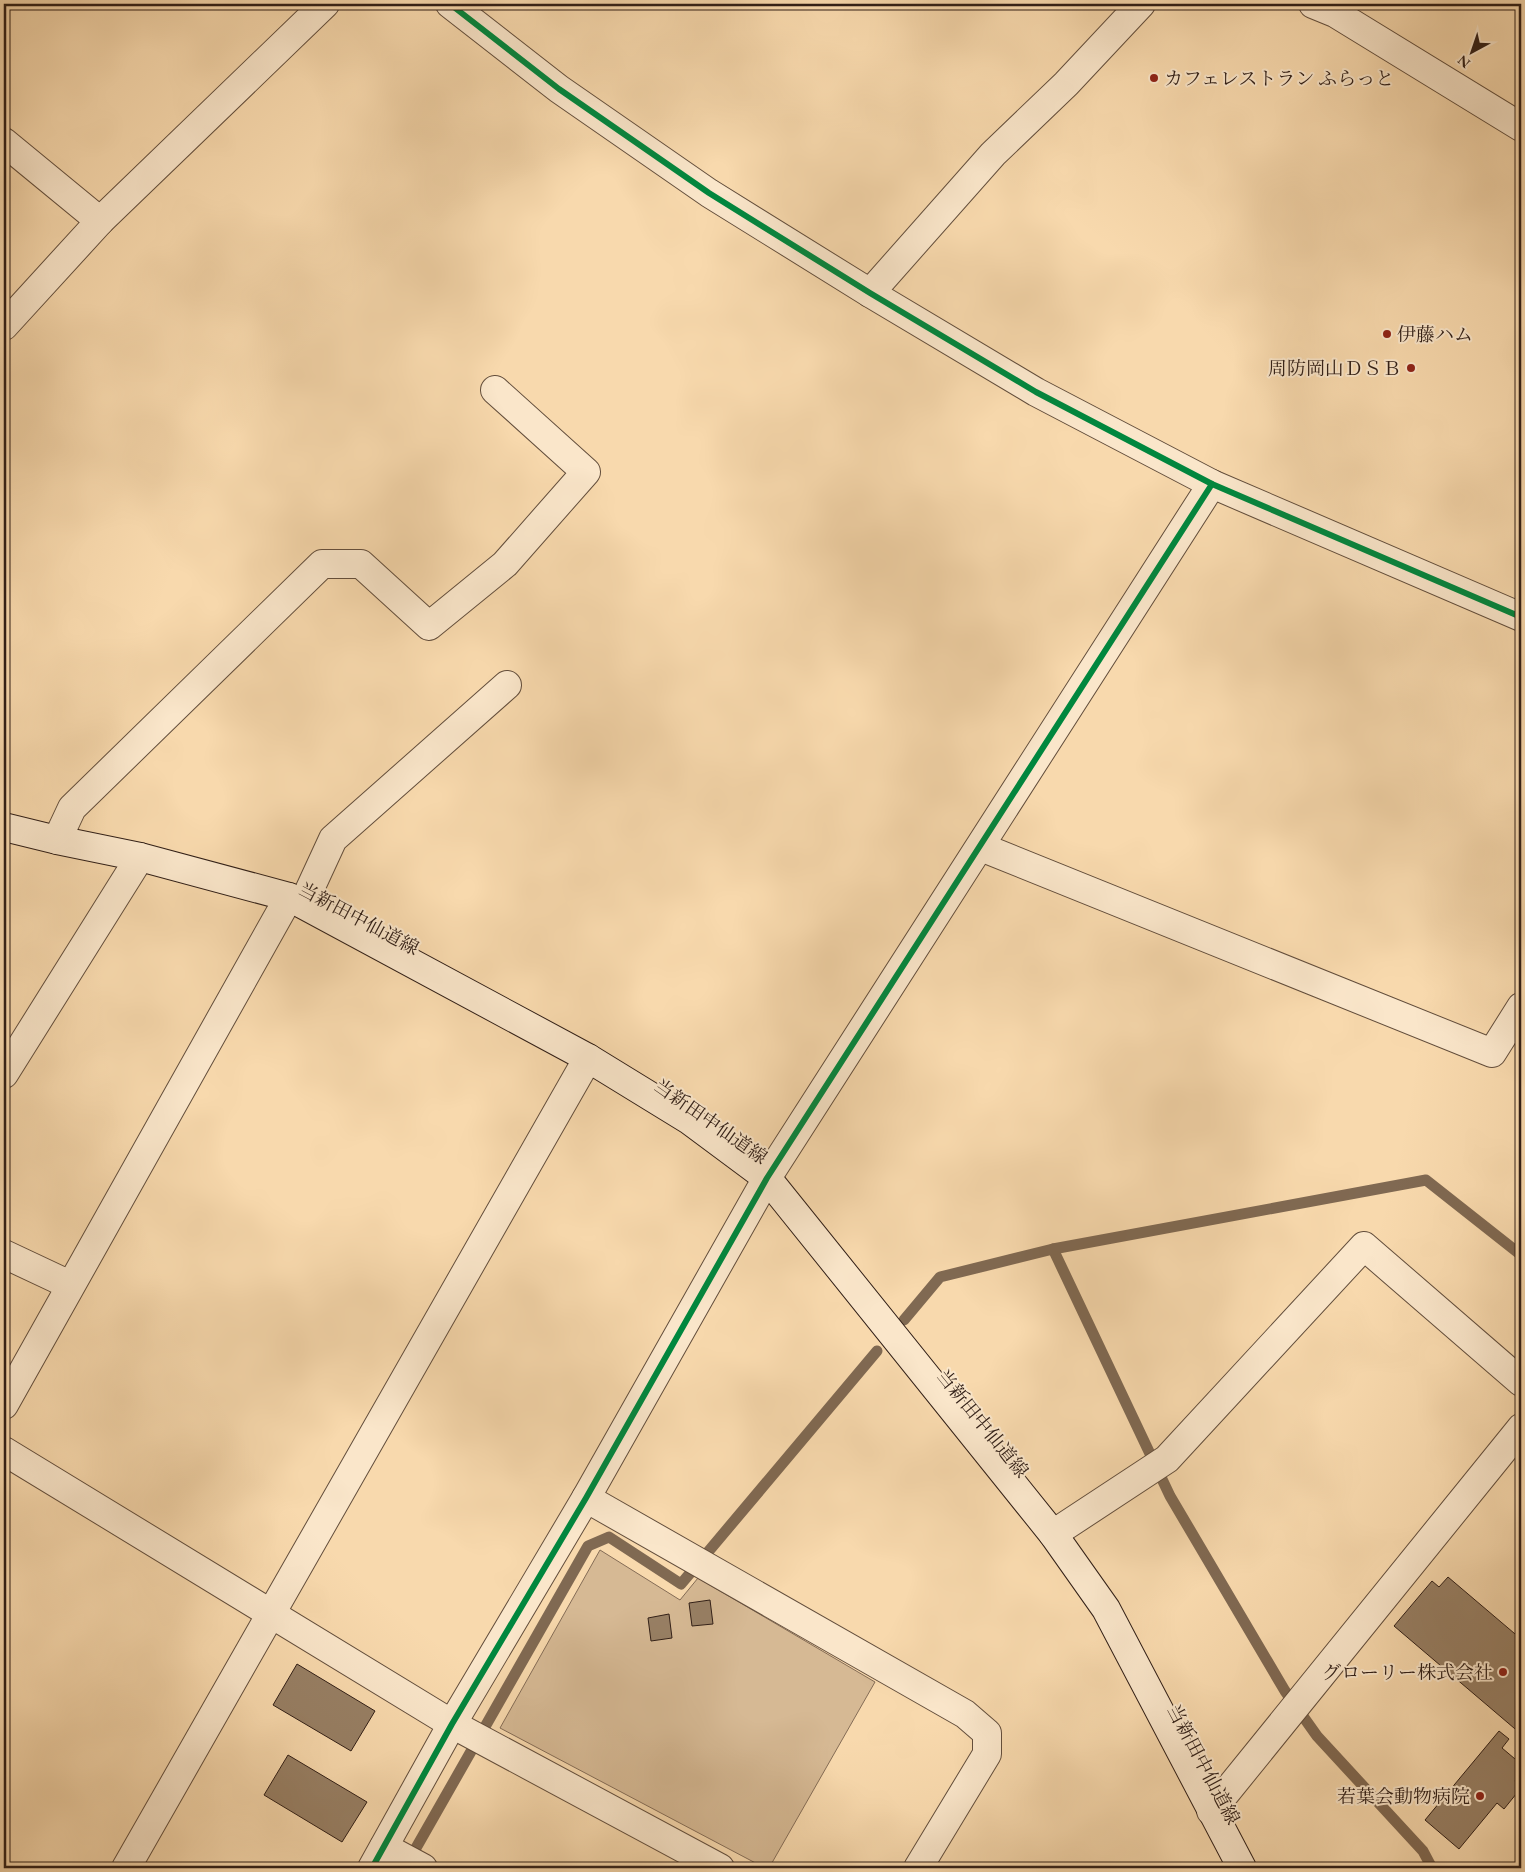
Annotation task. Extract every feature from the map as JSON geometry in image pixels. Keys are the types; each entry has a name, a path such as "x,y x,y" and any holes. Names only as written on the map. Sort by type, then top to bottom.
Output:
{"street":[{"path":"4,326 100,221 325,4"},
{"path":"450,4 559,89 709,193 870,293 1036,392 1212,484 1521,617"},
{"path":"870,293 993,154 1066,84 1141,4"},
{"path":"1313,4 1335,13 1521,127"},
{"path":"4,142 100,221"},
{"path":"57,840 72,808 322,564 360,564 429,626 505,564 586,472 495,390"},
{"path":"400,1861 460,1728 586,1498 767,1178 1212,484"},
{"path":"4,1405 70,1285 296,900 334,839 506,685"},
{"name":"当新田中仙道線","path":"4,827 140,857 296,900 588,1058 689,1120 767,1178 1053,1534 1106,1609 1242,1868"},
{"path":"981,847 1492,1053 1521,1007"},
{"path":"4,1074 140,857"},
{"path":"126,1868 588,1058"},
{"path":"1053,1534 1168,1459 1364,1246 1521,1382"},
{"path":"4,1254 70,1285"},
{"path":"1211,1811 1521,1428"},
{"path":"4,1452 460,1728 720,1868"},
{"path":"586,1498 965,1714 988,1733 987,1754 918,1868"}],"shaded area":[{"path":"600,1550 680,1600 698,1578 875,1682 769,1868 765,1868 500,1728"}],"building":[{"path":"1448,1577 1521,1639 1521,1734 1394,1626 1432,1581 1439,1587"},
{"path":"710,1600 713,1624 692,1626 689,1603"},
{"path":"669,1614 672,1638 651,1641 648,1618"},
{"path":"297,1664 375,1711 351,1751 273,1705"},
{"name":"若葉会動物病院","path":"1499,1731 1509,1739 1502,1748 1521,1764 1521,1773 1515,1781 1521,1788 1504,1809 1497,1803 1459,1849 1425,1820"},
{"path":"288,1755 367,1802 342,1842 264,1795"}],"waterway":[{"path":"904,1320 940,1277 1053,1249 1426,1180 1521,1255"},
{"path":"1053,1249 1170,1496 1285,1691 1317,1736 1423,1851 1432,1868"},
{"path":"408,1862 588,1546 609,1537 681,1584 877,1351"}],"cycle path":[{"path":"450,4 559,89 709,193 870,293 1036,392 1212,484 1521,617"},
{"path":"372,1868 452,1724 586,1498 767,1178 1212,484"}],"place":[{"name":"カフェレストラン ふらっと","path":"1154,78"},
{"name":"伊藤ハム","path":"1387,334"},
{"name":"周防岡山ＤＳＢ","path":"1411,368"},
{"name":"グローリー株式会社","path":"1503,1672"},
{"name":"若葉会動物病院","path":"1480,1796"}]}
